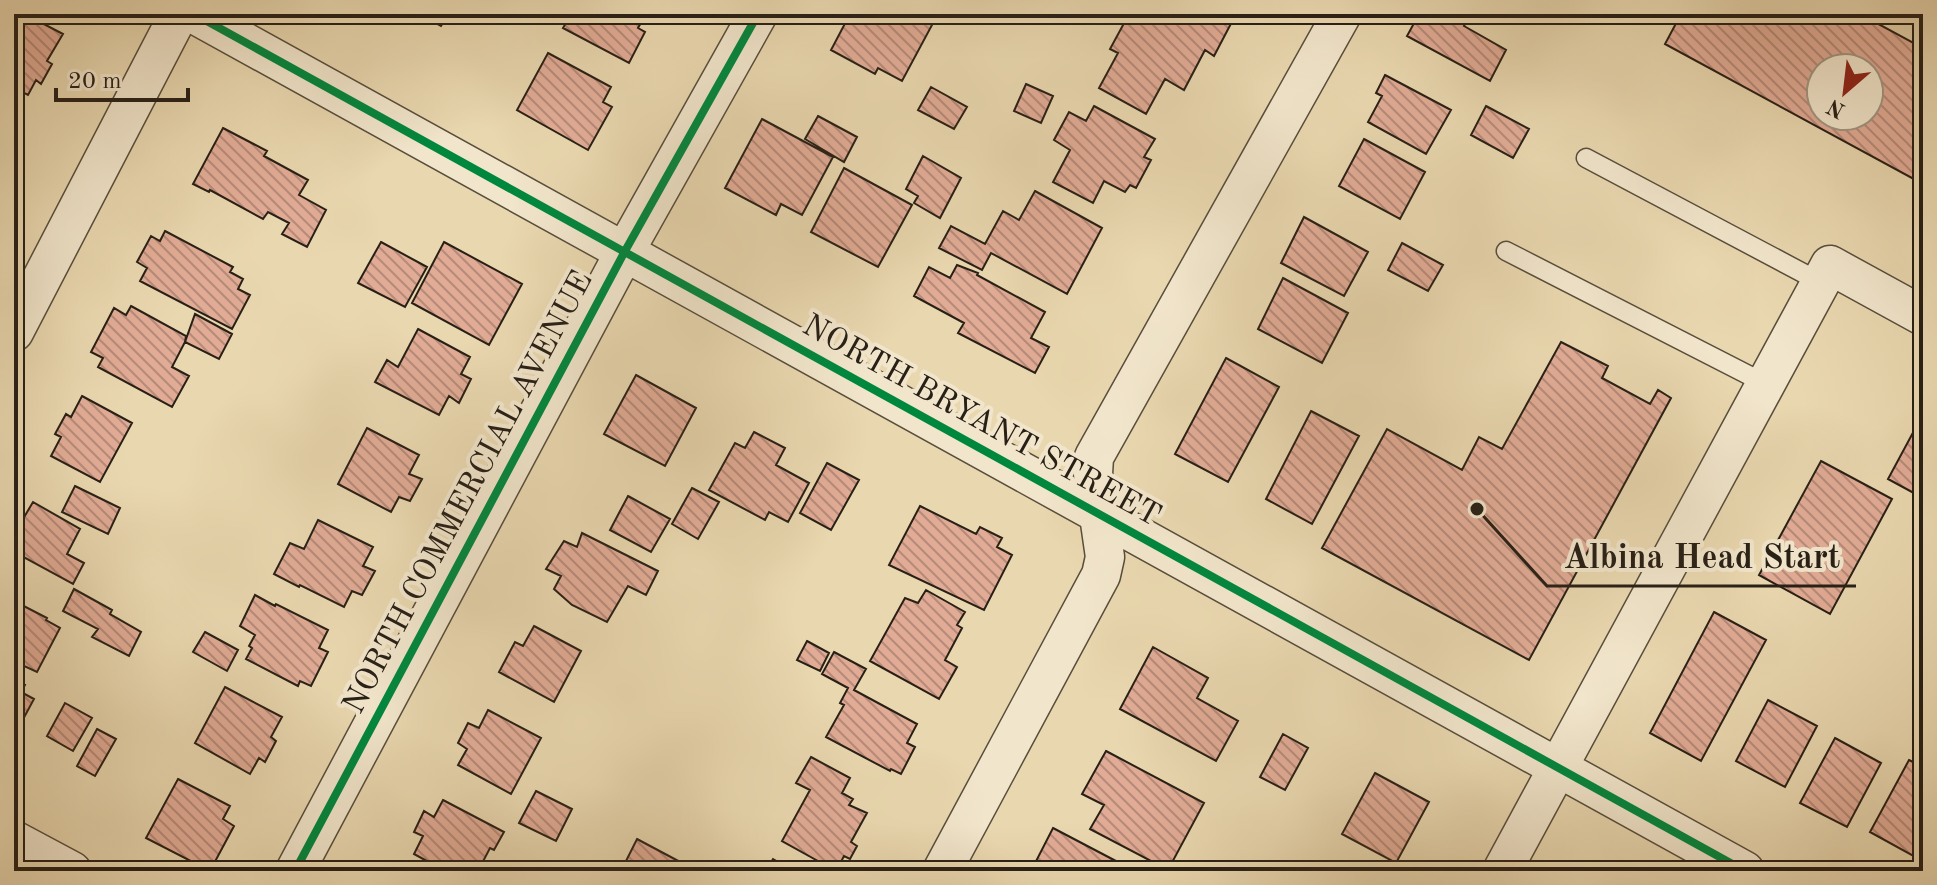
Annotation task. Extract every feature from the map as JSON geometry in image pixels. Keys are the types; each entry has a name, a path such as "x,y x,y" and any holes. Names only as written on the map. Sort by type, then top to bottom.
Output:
{"street":[{"path":"14,332 179,14"},
{"name":"NORTH BRYANT STREET","path":"194,14 1745,871"},
{"name":"NORTH COMMERCIAL AVENUE","path":"295,871 625,251 758,14"},
{"path":"942,871 1101,575 1105,557 1093,474 1094,457 1342,14"},
{"path":"1502,871 1825,274 1923,316"},
{"path":"14,840 72,871"}],"lane":[{"path":"1586,158 1825,274"},
{"path":"1506,251 1766,384"}],"building":[{"path":"14,14 33,14 37,16 34,19 63,34 47,61 52,64 41,84 36,80 28,95 14,88"},
{"path":"419,14 448,14 441,26"},
{"path":"571,14 646,14 638,28 645,32 629,63 563,28"},
{"path":"850,14 911,14 932,25 902,81 878,68 875,74 831,50"},
{"path":"1129,14 1236,14 1214,56 1205,50 1184,90 1165,79 1146,114 1099,88 1118,53 1110,49"},
{"path":"1419,14 1471,14 1464,26 1506,50 1490,81 1407,36"},
{"path":"1681,14 1860,14 1923,48 1923,184 1827,132 1885,132 1885,52 1805,52 1805,120 1665,44"},
{"path":"548,53 611,87 603,102 612,107 588,150 517,110"},
{"path":"1385,75 1451,110 1426,154 1368,122 1382,96 1376,93"},
{"path":"1026,84 1053,96 1041,123 1014,111"},
{"path":"931,87 967,107 954,129 918,110"},
{"path":"1094,106 1155,139 1144,157 1151,160 1136,188 1130,185 1125,192 1104,181 1093,203 1053,182 1070,150 1054,140 1069,112 1086,121"},
{"path":"1486,106 1529,129 1513,158 1471,135"},
{"path":"818,116 857,137 844,162 805,139"},
{"path":"762,119 833,157 802,215 781,204 776,215 725,188"},
{"path":"223,128 267,151 264,156 308,180 299,195 326,210 307,247 282,234 289,223 268,212 263,219 193,184"},
{"path":"1364,139 1425,172 1400,219 1339,186"},
{"path":"923,156 961,178 940,218 914,203 918,196 906,189"},
{"path":"844,168 912,205 878,267 811,232"},
{"path":"1035,191 1102,228 1067,294 991,253 982,270 939,248 951,226 985,244 1003,211 1019,220"},
{"path":"1304,217 1368,252 1344,296 1281,263"},
{"path":"165,231 233,267 230,272 243,279 238,289 250,295 232,329 140,281 147,268 137,262 151,236 160,241"},
{"path":"381,242 427,267 405,307 358,283"},
{"path":"444,242 522,284 489,345 412,303"},
{"path":"1402,243 1443,265 1428,291 1388,270"},
{"path":"957,265 978,273 1045,312 1031,338 1049,347 1035,373 958,333 964,323 914,296 929,267 950,278"},
{"path":"1283,278 1348,313 1322,363 1258,329"},
{"path":"131,306 186,336 172,367 189,376 172,407 98,367 103,358 91,352 114,308 126,315"},
{"path":"195,314 232,334 219,359 185,342"},
{"path":"418,329 470,357 461,374 471,379 459,403 449,396 439,415 375,382 387,360 398,367"},
{"path":"1561,342 1608,366 1602,378 1650,404 1658,390 1671,398 1529,660 1322,548 1387,429 1462,470 1479,437 1502,449"},
{"path":"1226,358 1279,387 1228,482 1175,454"},
{"path":"636,375 696,408 665,466 604,434"},
{"path":"82,396 132,423 100,482 51,456 61,437 55,434 66,414 71,417"},
{"path":"1311,411 1359,436 1312,524 1266,499"},
{"path":"1923,414 1923,498 1888,479"},
{"path":"367,428 419,455 409,474 422,479 410,501 399,497 391,512 338,484"},
{"path":"754,432 785,448 776,465 809,483 788,522 769,512 765,520 709,490 735,443 745,448"},
{"path":"1821,461 1892,499 1830,614 1759,575"},
{"path":"827,463 859,480 831,530 800,513"},
{"path":"75,486 120,508 108,534 62,512"},
{"path":"692,488 719,502 698,539 672,524"},
{"path":"628,496 670,519 651,552 610,530"},
{"path":"33,502 80,529 67,554 84,563 73,584 14,552 14,525 18,517 23,519"},
{"path":"920,506 976,534 980,527 1002,538 997,547 1012,555 984,610 889,565"},
{"path":"318,520 373,547 363,566 375,571 362,595 352,591 344,607 274,574 290,543 304,549"},
{"path":"582,533 658,571 646,595 628,586 607,622 572,605 554,589 561,576 546,569 564,541 577,547"},
{"path":"74,589 112,610 110,614 141,632 129,656 92,637 98,629 63,611"},
{"path":"926,590 965,612 957,625 962,628 945,660 957,667 939,699 870,661 905,598 918,603"},
{"path":"255,595 328,630 319,648 328,652 311,686 300,681 298,686 246,659 255,635 240,626"},
{"path":"14,601 60,628 37,672 22,665 20,669 14,666"},
{"path":"1714,612 1766,640 1701,761 1650,733"},
{"path":"534,626 581,651 554,702 499,672 515,642 523,646"},
{"path":"205,632 238,650 227,671 193,652"},
{"path":"807,641 829,653 820,671 797,660"},
{"path":"1153,647 1208,678 1197,698 1238,721 1216,761 1120,709"},
{"path":"834,652 866,669 854,690 917,724 907,743 915,747 901,774 826,737 844,705 840,703 848,688 822,674"},
{"path":"14,679 25,685 21,692 34,699 14,736"},
{"path":"225,687 282,717 271,737 276,741 265,762 259,758 250,774 195,743"},
{"path":"1768,700 1817,726 1785,787 1736,761"},
{"path":"65,703 92,718 73,751 47,736"},
{"path":"488,710 541,738 511,794 458,765 467,749 458,743 468,723 479,728"},
{"path":"97,729 116,739 95,776 77,766"},
{"path":"1283,734 1308,748 1285,790 1260,777"},
{"path":"1835,738 1881,763 1847,827 1800,803"},
{"path":"1106,751 1204,803 1168,870 1090,829 1104,805 1082,794"},
{"path":"811,757 850,778 842,793 853,799 849,805 867,813 851,842 857,846 850,859 844,856 836,871 782,841 810,790 796,783"},
{"path":"1909,760 1923,767 1923,847 1917,858 1870,832"},
{"path":"1375,773 1429,802 1396,863 1342,834"},
{"path":"178,779 230,806 223,819 234,826 210,871 146,838"},
{"path":"536,791 572,809 556,841 519,823"},
{"path":"443,800 504,832 494,850 490,848 478,871 445,871 414,854 423,836 414,832 424,811 434,817"},
{"path":"1053,828 1135,871 1031,871"},
{"path":"637,839 684,864 680,871 621,871"},
{"path":"773,859 794,871 766,871"}],"cycle path":[{"path":"194,14 1745,871"},
{"path":"295,871 625,251 758,14"}],"place":[{"name":"Albina Head Start","path":"1477,509"}]}
